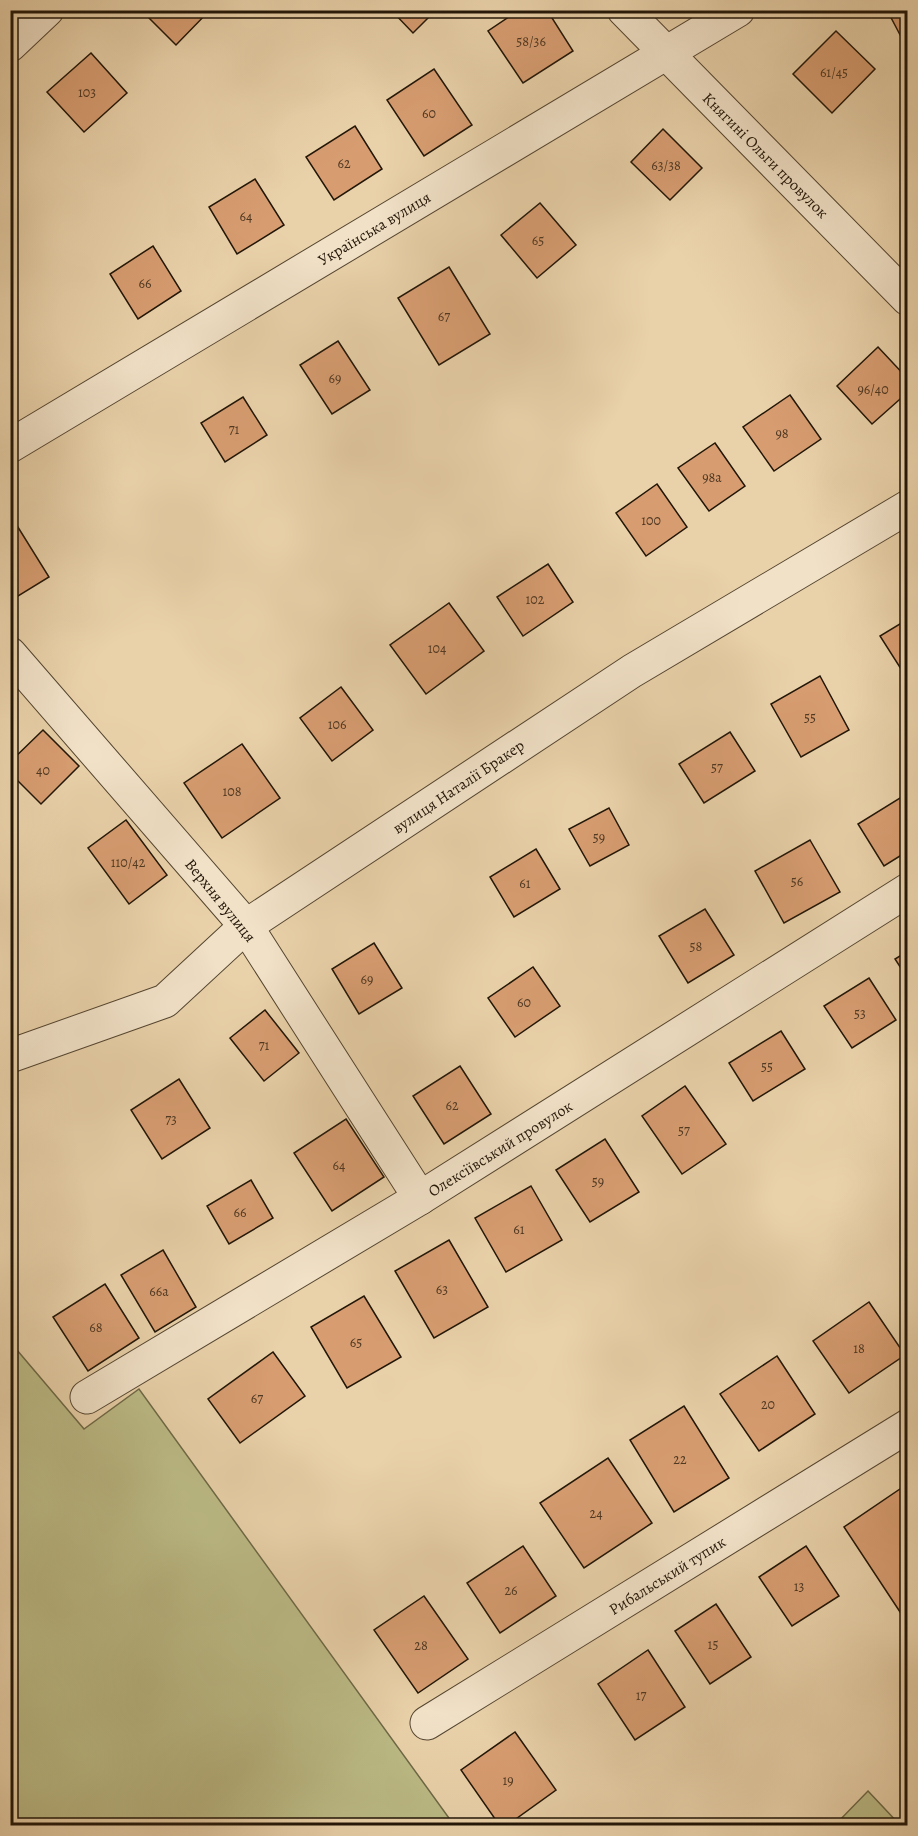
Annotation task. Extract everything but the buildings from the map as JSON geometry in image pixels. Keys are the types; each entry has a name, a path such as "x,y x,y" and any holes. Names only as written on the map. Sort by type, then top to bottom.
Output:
{"street":[{"path":"10,45 47,10"},
{"name":"Княгині Ольги провулок","path":"624,10 908,299"},
{"name":"Українська вулиця","path":"10,446 738,10"},
{"name":"вулиця Наталії Бракер","path":"10,1056 165,1001 246,926 632,671 908,507"},
{"name":"Верхня вулиця","path":"10,654 246,926 420,1198"},
{"name":"Олексіївський провулок","path":"87,1397 420,1198 908,890"},
{"name":"Рибальський тупик","path":"427,1723 908,1426"}],"shaded area":[{"path":"11,1343 84,1429 139,1389 454,1825 11,1825"},
{"path":"868,1791 900,1825 835,1825"}]}
